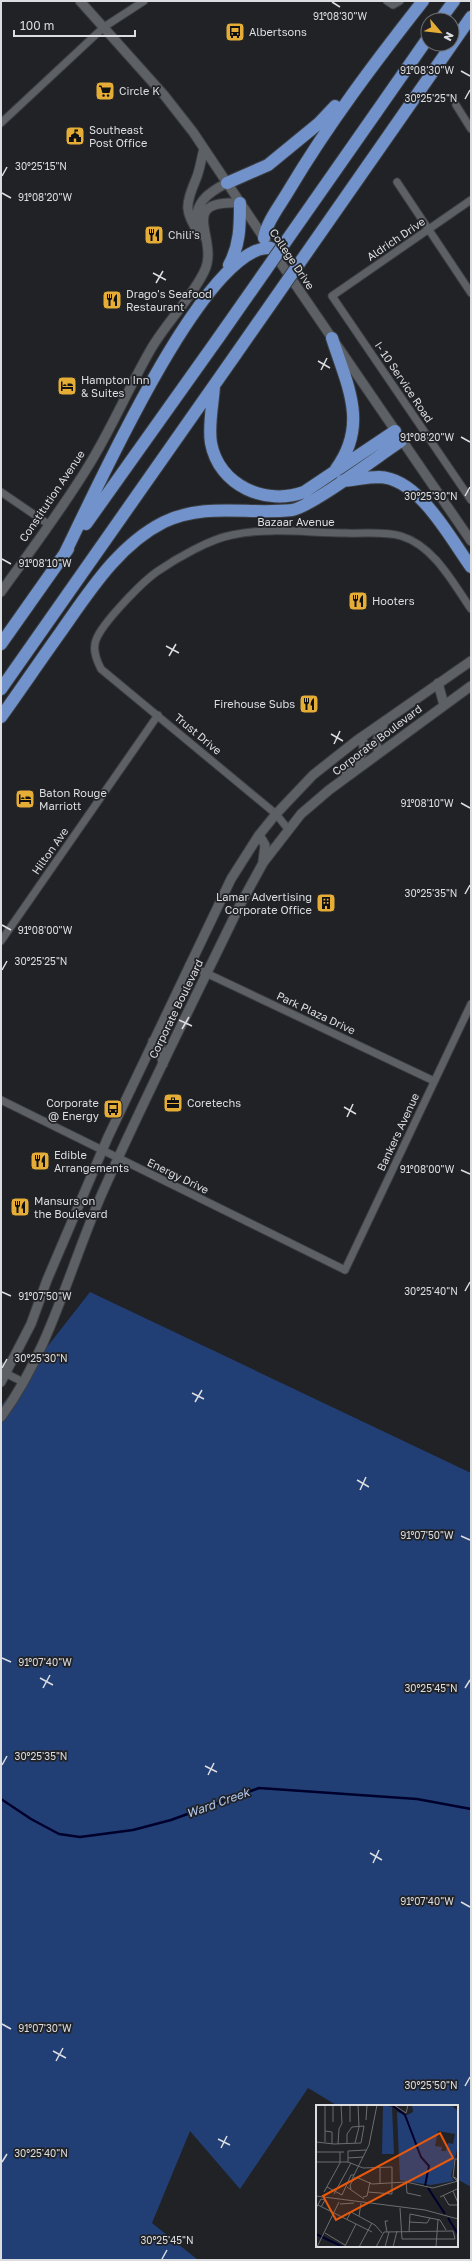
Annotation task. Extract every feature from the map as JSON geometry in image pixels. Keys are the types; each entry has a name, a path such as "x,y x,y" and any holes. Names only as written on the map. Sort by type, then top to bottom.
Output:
{"highway":[{"path":"64,555 161,362 192,315 238,260 249,252 267,243 272,219 331,123 373,64 423,1"},
{"path":"446,12 454,1"},
{"path":"1,689 471,17"},
{"path":"1,644 219,337 420,49"},
{"path":"227,183 268,165 318,124 373,64"},
{"path":"223,277 235,254 240,239 240,203"},
{"path":"330,476 342,461 349,447 355,417 350,392 332,338"},
{"path":"214,384 211,443 222,468 240,485 263,496 287,497 304,492 398,436"},
{"path":"1,717 84,599 123,551 136,540 165,522 192,512 216,509 275,510 300,508 341,481 398,436"},
{"path":"341,481 380,477 397,481 412,489 424,501 471,567"}],"street":[{"name":"College Drive","path":"80,1 153,81 204,148 398,436 471,541"},
{"path":"1,123 104,27 144,1"},
{"path":"390,3 400,1"},
{"path":"456,105 471,129"},
{"path":"204,148 197,174 187,201 189,218 207,244"},
{"path":"397,182 471,294"},
{"path":"200,235 196,218 198,205 212,191 227,183"},
{"name":"Aldrich Drive","path":"332,296 471,200"},
{"name":"Constitution Avenue","path":"1,592 90,463 152,348 204,273 208,254 203,216 207,209 213,204 220,202 240,203"},
{"name":"I- 10 Service Road","path":"332,296 471,500"},
{"path":"1,492 48,524"},
{"name":"Bazaar Avenue","path":"95,656 96,641 110,619 157,571 210,543 230,535 262,531 378,533 402,536 424,549 439,563 471,609"},
{"name":"Trust Drive","path":"95,656 102,669 276,814 288,829"},
{"name":"Corporate Boulevard","path":"1,1382 3,1371 31,1324 47,1280 102,1151 153,1041 231,879 259,835 276,814 313,775 360,738 471,661"},
{"path":"438,683 444,705"},
{"name":"Corporate Boulevard","path":"1,1417 23,1382 47,1335 85,1234 118,1159 240,905 263,863 301,814 379,753 471,686"},
{"name":"Hilton Ave","path":"1,941 158,715"},
{"path":"379,753 376,744 384,721"},
{"path":"342,781 364,751 364,745 360,738"},
{"path":"259,835 265,845 263,863"},
{"name":"Park Plaza Drive","path":"189,965 434,1081"},
{"name":"Bankers Avenue","path":"345,1270 471,1004"},
{"path":"153,1041 160,1045 163,1065"},
{"name":"Energy Drive","path":"1,1100 345,1270"},
{"path":"3,1371 23,1382"}],"shaded area":[{"path":"90,1292 471,1473 471,2187 458,2180 458,2105 336,2105 308,2088 240,2189 190,2131 152,2223 198,2260 1,2260 1,1406"}],"waterway":[{"name":"Ward Creek","path":"1,1799 31,1819 59,1834 80,1837 133,1830 171,1820 259,1788 417,1799 471,1809"}],"place":[{"name":"Albertsons","path":"235,32"},
{"name":"Circle K","path":"105,91"},
{"name":"Southeast Post Office","path":"75,136"},
{"name":"Chili's","path":"154,235"},
{"name":"Drago's Seafood Restaurant","path":"112,300"},
{"name":"Hampton Inn & Suites","path":"67,386"},
{"name":"Hooters","path":"358,601"},
{"name":"Firehouse Subs","path":"309,704"},
{"name":"Baton Rouge Marriott","path":"25,799"},
{"name":"Lamar Advertising Corporate Office","path":"326,903"},
{"name":"Coretechs","path":"173,1103"},
{"name":"Corporate @ Energy","path":"113,1109"},
{"name":"Edible Arrangements","path":"40,1161"},
{"name":"Mansurs on the Boulevard","path":"20,1207"}]}
